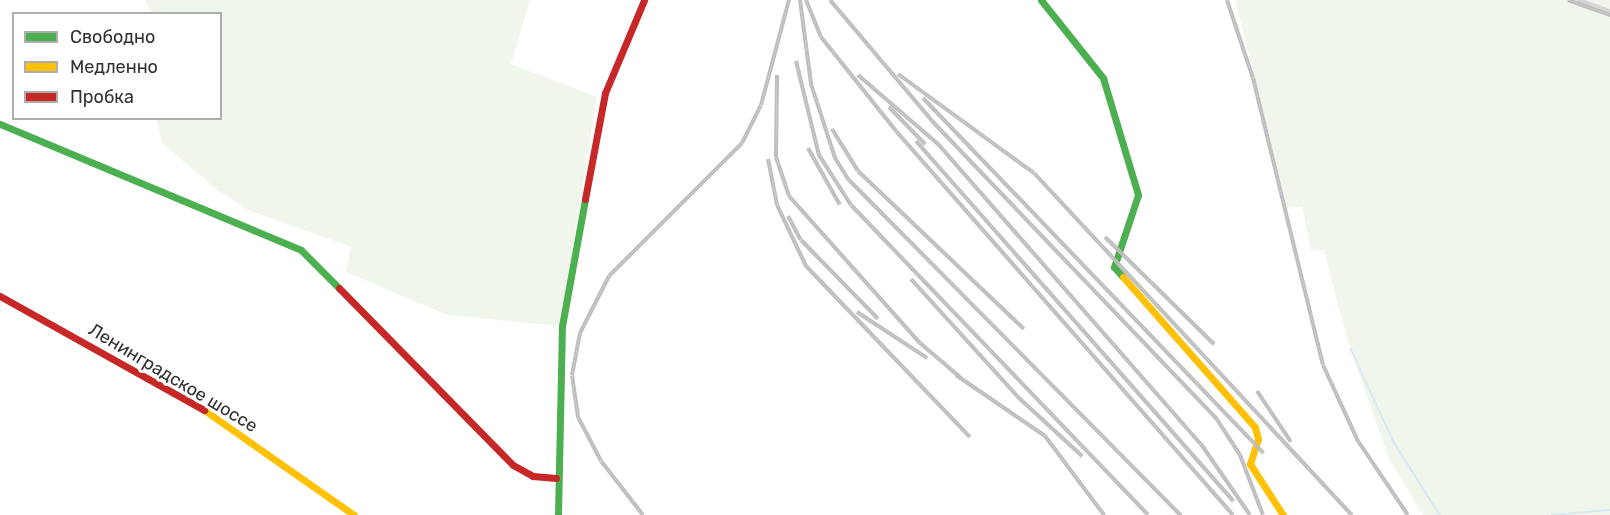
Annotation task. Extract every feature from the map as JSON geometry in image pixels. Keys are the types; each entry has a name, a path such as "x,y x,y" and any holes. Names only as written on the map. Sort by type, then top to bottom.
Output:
{"street":[{"path":"558,515 556,478 562,326 598,121 644,0"},
{"path":"1041,0 1103,78 1138,195 1114,267 1255,427 1258,439 1250,464 1283,515"},
{"path":"1579,0 1610,11"},
{"path":"0,124 301,250 513,465 533,476 556,478"},
{"name":"Ленинградское шоссе","path":"0,296 223,421 354,515"}],"shaded area":[{"path":"145,0 530,0 511,64 597,97 560,326 447,315 346,272 351,247 248,210 217,190 162,143 157,120 222,120 222,12 151,12"},
{"path":"1235,0 1610,0 1610,515 1423,515 1389,459 1347,339 1324,250 1311,250 1302,207 1287,208"}],"waterway":[{"path":"1351,349 1394,442 1440,515"},
{"path":"1552,515 1610,510"}],"railway":[{"path":"643,515 601,461 578,417 572,375 580,333 609,276 742,143 761,105 789,0"},
{"path":"800,0 811,84 835,158 849,180 1181,515"},
{"path":"806,0 821,37 896,131 1233,515"},
{"path":"830,0 933,122 1216,418 1240,455 1263,515"},
{"path":"1227,0 1253,78 1323,365 1358,441 1408,515"},
{"path":"1568,0 1610,15"},
{"path":"796,61 819,155 851,205 1148,515"},
{"path":"898,74 1034,173 1352,515"},
{"path":"777,75 776,157 789,196 920,343 961,378"},
{"path":"858,75 938,144 1201,444 1250,515"},
{"path":"923,98 1264,453"},
{"path":"889,107 925,144"},
{"path":"832,129 858,171 1024,329"},
{"path":"916,141 1233,501"},
{"path":"808,148 840,205"},
{"path":"768,159 777,205 806,266 970,437"},
{"path":"788,216 801,240 878,319"},
{"path":"1105,237 1214,344"},
{"path":"911,279 1019,398 1082,456"},
{"path":"857,312 927,358"},
{"path":"956,375 1045,436 1104,515"},
{"path":"1257,391 1291,442"}],"traffic: fast":[{"path":"1041,0 1103,78 1138,195 1114,267 1123,277"},
{"path":"0,124 301,250 339,288"},
{"path":"558,515 562,326 585,199"}],"traffic: slow":[{"path":"1123,277 1255,427 1258,439 1250,464 1283,515"},
{"path":"204,410 354,515"}],"traffic: jam":[{"path":"585,199 605,93 644,0"},
{"path":"339,288 513,465 533,476 556,478"},
{"path":"0,296 204,410"}]}
